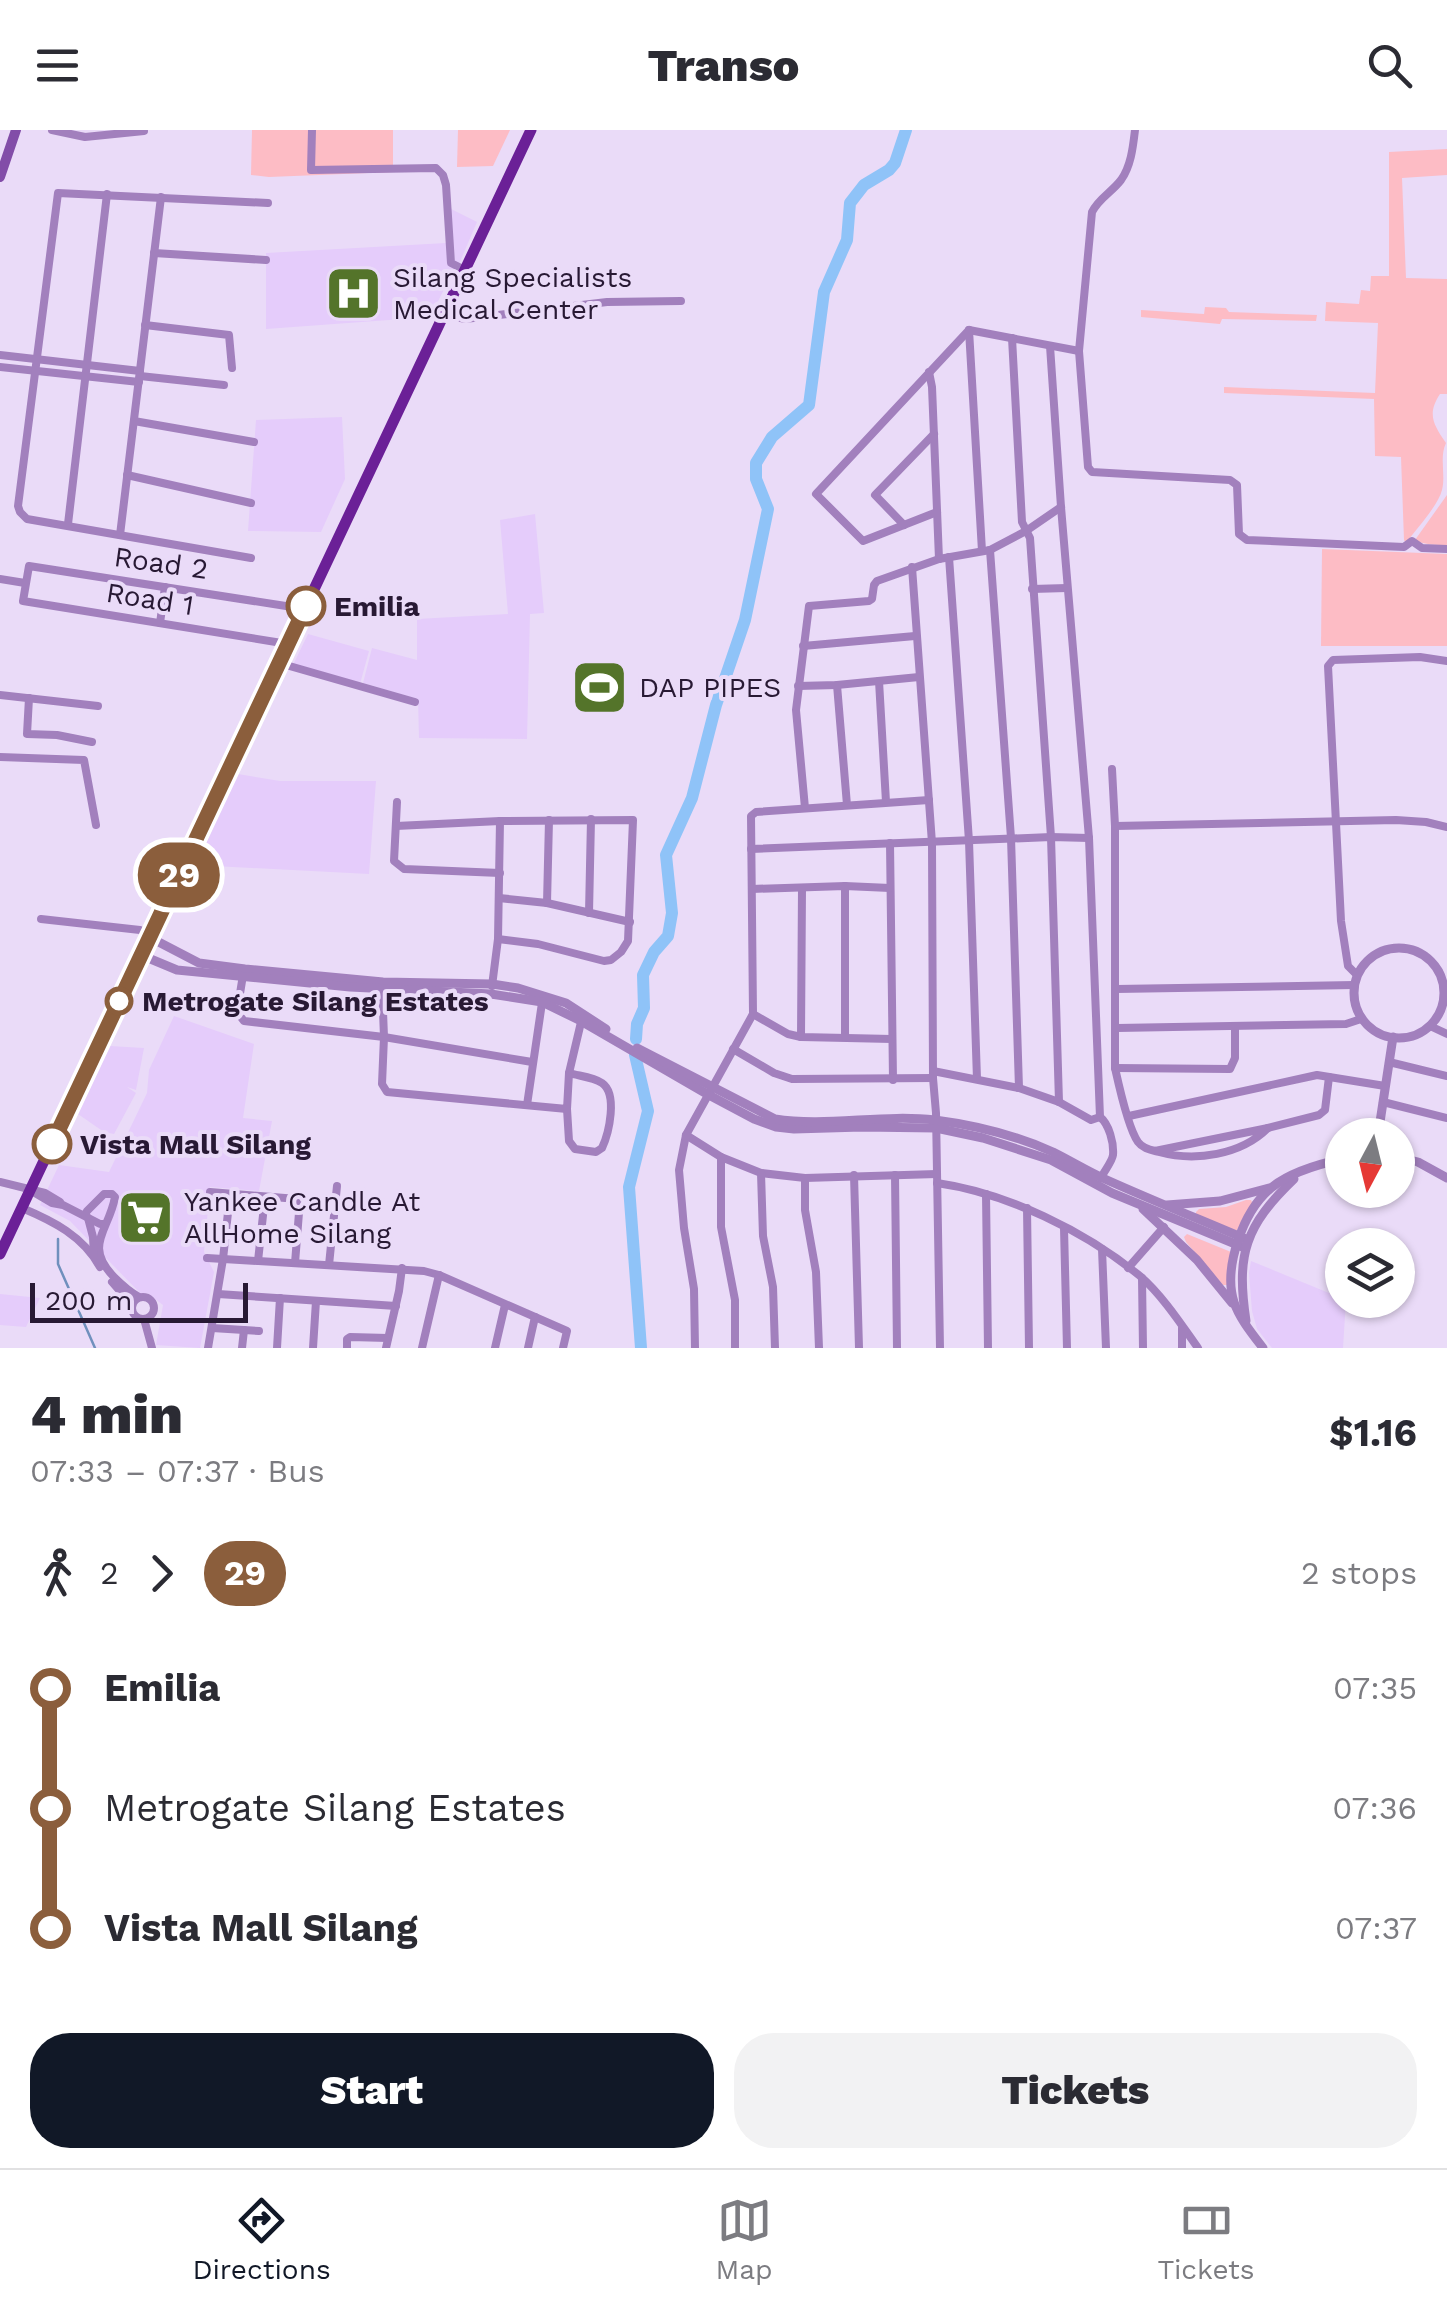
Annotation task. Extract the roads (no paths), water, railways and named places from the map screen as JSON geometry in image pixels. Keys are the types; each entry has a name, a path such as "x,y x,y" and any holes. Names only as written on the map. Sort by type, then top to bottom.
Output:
{"main road":[{"path":"0,177 16,130"},
{"path":"0,1254 530,130"}],"street":[{"path":"52,130 80,138 144,131"},
{"path":"312,130 311,170 436,168 446,186 452,263 465,270"},
{"path":"1135,130 1128,166 1092,212 1079,351 1088,467 1092,472 1230,480 1237,486 1242,538 1404,547 1412,541 1418,546 1447,549"},
{"path":"250,558 27,518 18,506 58,193 268,203"},
{"path":"68,524 107,194"},
{"path":"120,535 161,198"},
{"path":"154,252 266,260"},
{"path":"446,309 466,318 606,302 681,301"},
{"path":"146,326 230,336 232,368"},
{"path":"968,330 1079,351"},
{"path":"938,512 863,541 816,494 968,330"},
{"path":"968,330 1011,838 1019,1088"},
{"path":"1012,338 1022,522 1030,538 1051,836 1060,1102"},
{"path":"1050,346 1089,838 1100,1116 1106,1121 1113,1153 1101,1178"},
{"path":"0,356 87,365 140,377"},
{"path":"0,366 224,385"},
{"path":"929,372 969,840 976,1079"},
{"path":"134,421 254,442"},
{"path":"904,524 875,494 934,434"},
{"path":"128,475 250,503"},
{"path":"804,808 796,710 809,606 869,601 874,595 874,582 912,567 986,550 1026,532 1060,508"},
{"name":"Road 2","path":"26,583 28,566 304,608"},
{"path":"912,567 932,843 940,1348"},
{"path":"0,579 26,583"},
{"name":"Road 1","path":"26,583 24,601 288,644"},
{"path":"160,623 165,586"},
{"path":"1032,589 1067,588"},
{"path":"803,646 915,636"},
{"path":"1355,980 1364,963 1375,954 1388,948 1416,950 1442,965 1443,1005 1430,1026 1412,1036 1393,1038 1375,1031 1356,1008 1355,980 1348,966 1344,936 1328,666 1332,660 1447,660"},
{"path":"279,663 415,702"},
{"path":"798,686 918,678"},
{"path":"879,681 886,802"},
{"path":"837,685 847,805"},
{"path":"0,694 98,706"},
{"path":"29,698 28,734 92,742"},
{"path":"0,758 84,760 96,825"},
{"path":"1112,769 1116,826 1115,1068 1137,1141 1155,1151 1198,1157 1257,1138 1268,1128"},
{"path":"695,1348 694,1289 679,1184 686,1135 753,1014 751,816 756,812 929,800"},
{"path":"398,802 394,861 398,867 500,873"},
{"path":"589,913 591,819"},
{"path":"396,826 500,820 632,820 630,922 628,941 621,952 604,961 538,944 498,939"},
{"path":"492,989 498,939 500,820"},
{"path":"547,903 549,820"},
{"path":"1116,826 1396,820 1447,827"},
{"path":"751,850 1051,836 1089,838"},
{"path":"890,843 894,1080"},
{"path":"845,886 845,1038"},
{"path":"801,1038 802,888"},
{"path":"752,890 890,888"},
{"path":"499,898 547,903 630,922"},
{"path":"41,918 140,930 199,963 244,974"},
{"path":"1094,952 1116,952"},
{"path":"141,955 177,970 382,986 492,989 543,998 709,1090 775,1119 862,1118 936,1124 1022,1140 1242,1242"},
{"path":"244,974 237,1012 244,1021 384,1037 532,1062"},
{"path":"1116,990 1355,980"},
{"path":"382,986 382,1084 387,1092 567,1109"},
{"path":"527,1105 543,998"},
{"path":"753,1014 801,1038 892,1039"},
{"path":"569,1073 604,1084 608,1089 610,1123 602,1148 596,1152 575,1149 569,1140 569,1073 582,1017"},
{"path":"1117,1028 1346,1024 1362,1018"},
{"path":"1115,1068 1230,1068 1235,1058 1235,1026"},
{"path":"1430,1026 1447,1034"},
{"path":"1381,1118 1393,1038"},
{"path":"733,1048 792,1079 894,1080 933,1075 976,1079 1060,1102 1091,1120 1100,1116"},
{"path":"1389,1062 1447,1076"},
{"path":"1128,1116 1317,1075 1386,1086"},
{"path":"1155,1151 1319,1115 1325,1110 1329,1077"},
{"path":"1383,1102 1447,1118"},
{"path":"936,1124 1051,1160 1137,1204 1242,1242"},
{"path":"686,1135 721,1157 760,1173 805,1178 937,1178 1027,1208 1102,1249 1142,1278 1198,1348"},
{"path":"721,1157 722,1227 735,1300 735,1348"},
{"path":"1415,1161 1447,1178"},
{"path":"1162,1205 1220,1201 1272,1187 1325,1165"},
{"path":"760,1173 775,1348"},
{"path":"1247,1324 1241,1278 1242,1242 1300,1173"},
{"path":"854,1175 859,1348"},
{"path":"896,1175 898,1348"},
{"path":"805,1178 805,1210 816,1272 819,1348"},
{"path":"0,1182 21,1186 104,1224"},
{"path":"330,1265 337,1186"},
{"path":"1235,1307 1231,1281 1242,1242 1258,1202 1272,1187"},
{"path":"210,1192 335,1202"},
{"path":"104,1194 115,1197 98,1252 104,1266 130,1292 154,1304 152,1314 144,1319 135,1316 132,1305 100,1269 94,1256 87,1211 104,1194"},
{"path":"208,1348 230,1194"},
{"path":"986,1194 988,1348"},
{"path":"258,1261 265,1197"},
{"path":"295,1263 300,1200"},
{"path":"1137,1204 1197,1260 1263,1348"},
{"path":"22,1208 54,1222 94,1256"},
{"path":"1027,1208 1029,1348"},
{"path":"1064,1228 1067,1348"},
{"path":"1128,1268 1164,1228"},
{"path":"1102,1249 1106,1348"},
{"path":"207,1258 402,1268 439,1275 567,1331 563,1348"},
{"path":"347,1348 350,1337 387,1343 402,1268"},
{"path":"422,1348 439,1275"},
{"path":"1142,1278 1144,1348"},
{"path":"218,1294 396,1306"},
{"path":"132,1305 139,1297"},
{"path":"277,1348 280,1298"},
{"path":"313,1348 316,1300"},
{"path":"495,1348 504,1305"},
{"path":"528,1348 536,1318"},
{"path":"144,1319 152,1348"},
{"path":"1182,1325 1182,1348"},
{"path":"212,1328 259,1331"},
{"path":"242,1348 244,1330"}],"waterway":[{"path":"636,1039 644,1008 643,975 654,952 668,936 672,913 666,855 692,798 716,705 745,620 768,509 756,479 756,463 772,437 809,405 824,292 847,240 850,203 864,185 895,163 906,130"},
{"path":"635,1055 648,1111 629,1187 641,1348"},
{"path":"58,1239 58,1264 95,1348"}],"place":[{"name":"Silang Specialists Medical Center","path":"354,293"},
{"name":"Emilia","path":"306,606"},
{"name":"DAP PIPES","path":"600,687"},
{"name":"Metrogate Silang Estates","path":"119,1001"},
{"name":"Vista Mall Silang","path":"52,1144"},
{"name":"Yankee Candle At AllHome Silang","path":"145,1217"}]}
